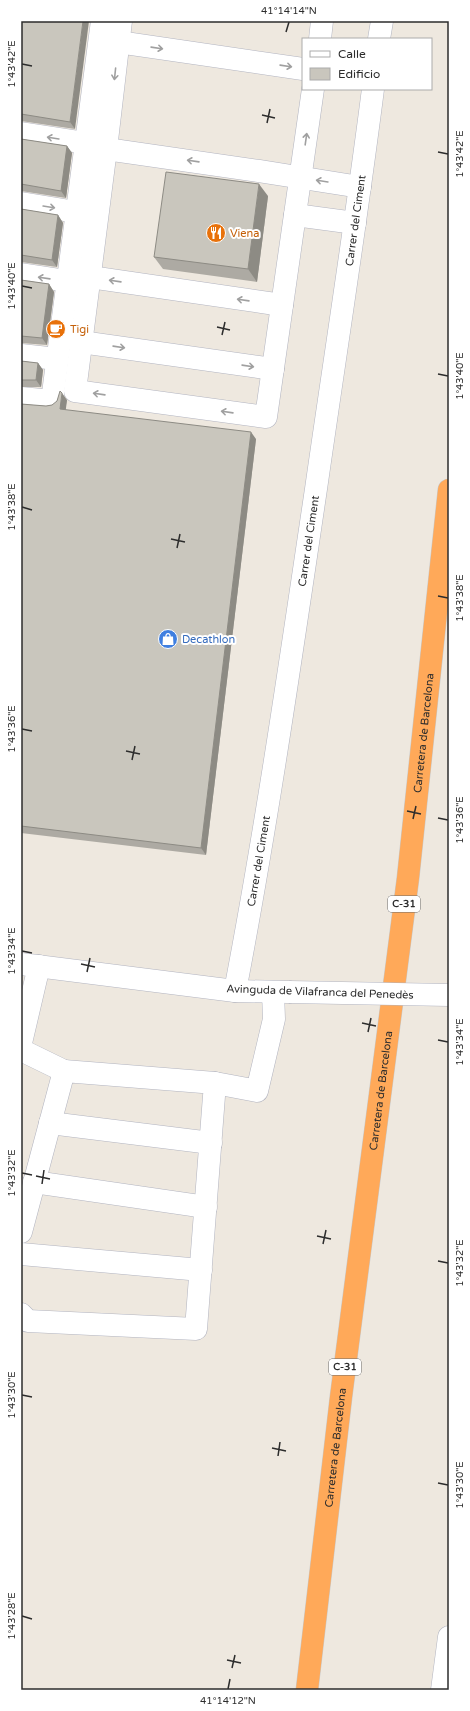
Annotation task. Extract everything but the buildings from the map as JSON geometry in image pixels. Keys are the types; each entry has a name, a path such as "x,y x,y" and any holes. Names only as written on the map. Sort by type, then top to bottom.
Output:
{"highway":[{"name":"Carretera de Barcelona","path":"306,1690 341,1397 408,878 449,490"}],"street":[{"path":"102,21 90,277 80,342 75,391 266,417 313,90"},
{"path":"320,38 322,21"},
{"path":"379,38 382,21"},
{"path":"21,398 52,401 76,212 96,146 119,32 302,69"},
{"name":"Carrer del Ciment","path":"235,991 277,752 355,223 372,90"},
{"path":"21,134 360,187"},
{"path":"21,203 76,212"},
{"path":"295,215 355,223"},
{"path":"21,274 68,281"},
{"path":"90,277 282,305"},
{"path":"80,342 273,369"},
{"path":"21,355 57,359"},
{"path":"21,1043 26,964"},
{"name":"Avinguda de Vilafranca del Penedès","path":"26,964 235,991 449,995"},
{"path":"21,1050 64,1071 215,1083 257,1090 281,992"},
{"path":"21,1232 64,1071"},
{"path":"21,1314 28,1321 196,1328 215,1083"},
{"path":"50,1123 211,1142"},
{"path":"34,1182 206,1207"},
{"path":"21,1254 201,1270"},
{"path":"442,1690 449,1637"}],"place":[{"name":"Viena","path":"216,233"},
{"name":"Tigi","path":"56,329"},
{"name":"Decathlon","path":"168,639"}]}
